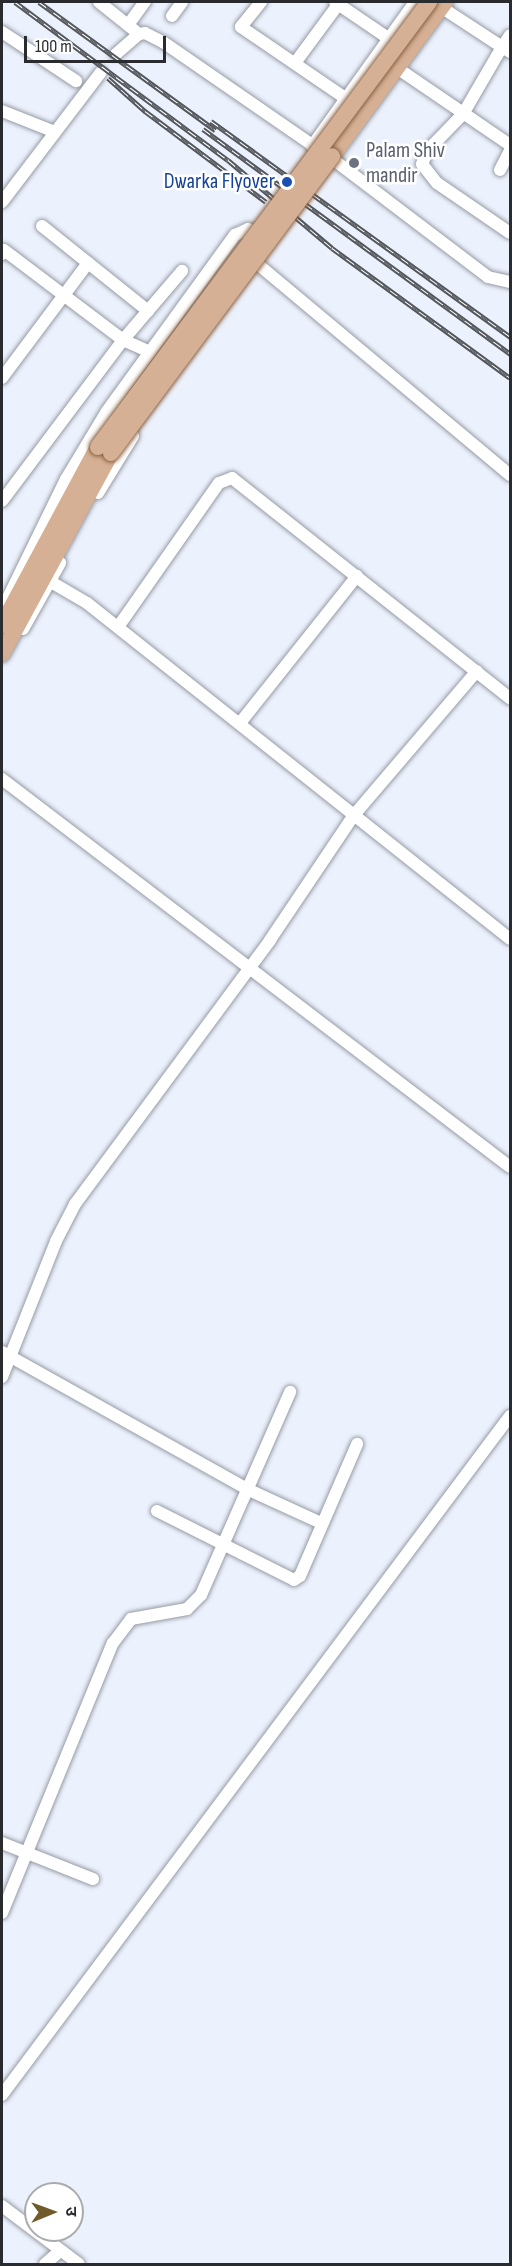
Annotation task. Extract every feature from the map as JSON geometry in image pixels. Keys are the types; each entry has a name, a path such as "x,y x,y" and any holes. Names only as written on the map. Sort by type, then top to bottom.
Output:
{"main road":[{"path":"2,654 6,632 98,447 429,2"},
{"path":"6,632 111,453 449,5"}],"street":[{"path":"128,25 145,2"},
{"path":"172,16 182,2"},
{"path":"261,2 241,27 345,98"},
{"path":"295,63 338,2 388,38"},
{"path":"312,146 415,2"},
{"path":"103,3 139,34"},
{"path":"334,160 403,72 449,5 506,50"},
{"path":"2,33 76,81"},
{"path":"116,54 139,34 146,33 163,42 334,160 488,277 510,282"},
{"path":"510,35 506,50 463,114 426,153 423,167 437,183 510,233"},
{"path":"2,202 101,72"},
{"path":"403,72 510,145"},
{"path":"2,111 55,132"},
{"path":"500,170 510,150"},
{"path":"42,226 148,311"},
{"path":"2,612 66,479 150,352 238,232 251,229 262,235 266,254 260,266 135,432 84,516 51,582 2,660"},
{"path":"2,251 123,340 150,352"},
{"path":"2,378 88,263"},
{"path":"260,266 510,475"},
{"path":"2,501 123,340 182,271"},
{"path":"118,627 219,483 229,478 236,479 510,698"},
{"path":"240,723 357,576"},
{"path":"51,582 118,627 510,939"},
{"path":"2,1377 6,1355 56,1240 75,1204 249,968 354,815 477,671"},
{"path":"2,779 510,1167"},
{"path":"6,1355 249,1490 321,1523"},
{"path":"2,1913 24,1852 122,1627 144,1615 187,1609 195,1604 227,1543 290,1392"},
{"path":"2,2096 510,1416"},
{"path":"157,1511 227,1543 294,1580 300,1576 357,1444"},
{"path":"2,1843 93,1879"},
{"path":"2,2206 79,2265"},
{"path":"45,2265 60,2251"}],"railway":[{"path":"15,2 228,160 332,248 510,378"},
{"path":"39,2 215,130"},
{"path":"108,78 145,111 266,202"},
{"path":"211,121 510,337"},
{"path":"203,129 510,354"}],"place":[{"name":"Palam Shiv mandir","path":"354,163"},
{"name":"Dwarka Flyover","path":"287,182"}]}
